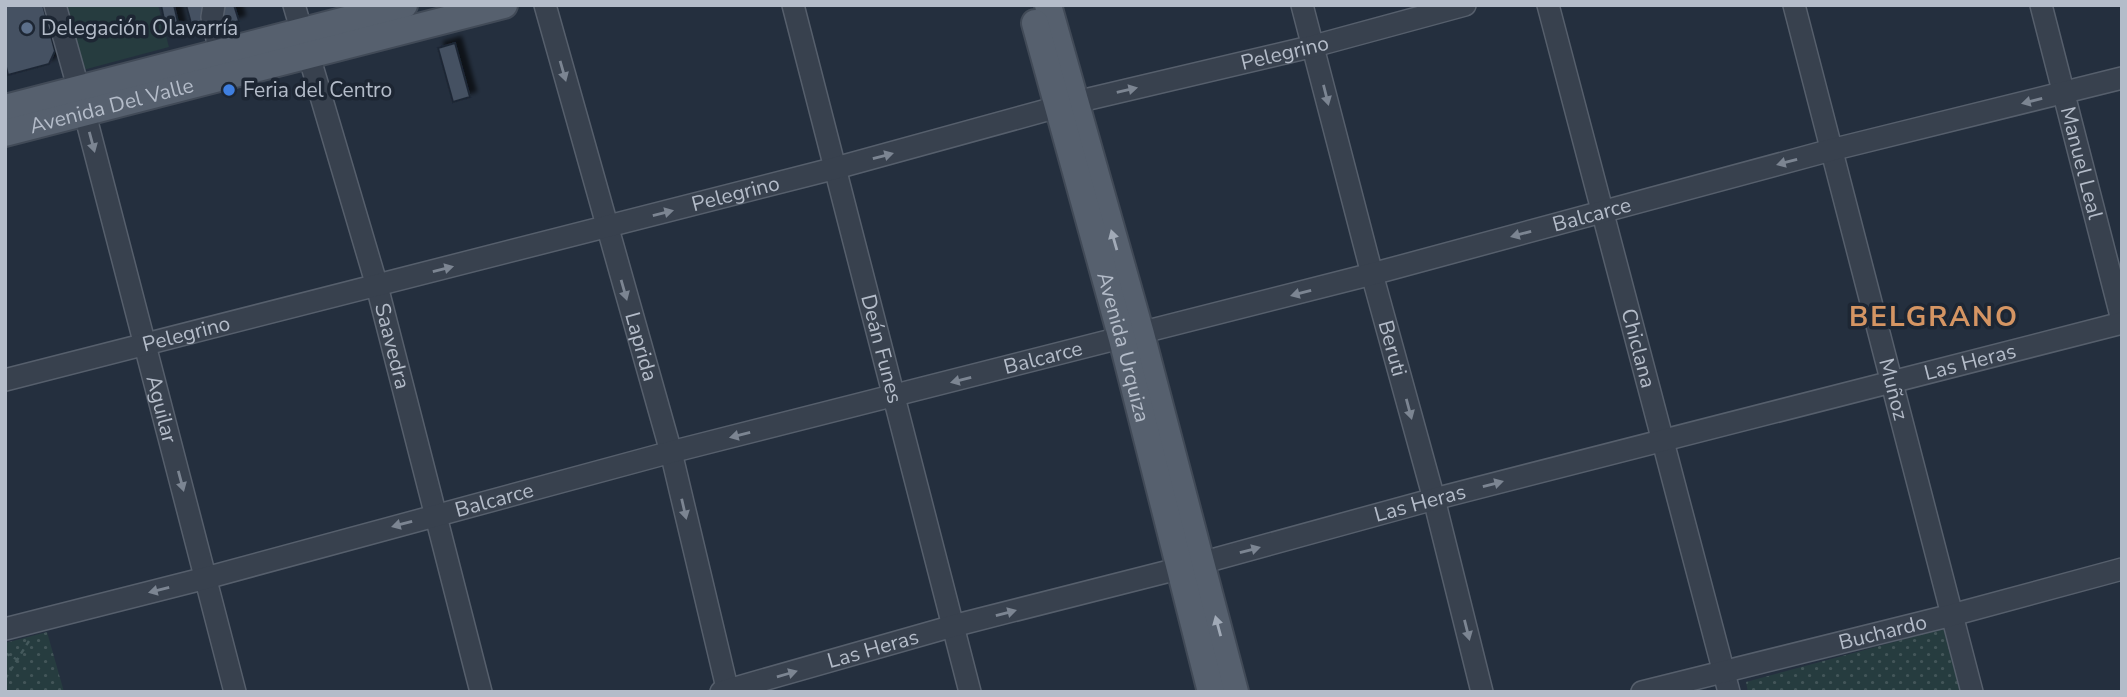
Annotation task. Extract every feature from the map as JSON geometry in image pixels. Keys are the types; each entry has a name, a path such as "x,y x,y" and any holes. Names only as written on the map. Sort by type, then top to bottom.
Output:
{"main road":[{"name":"Avenida Del Valle","path":"5,133 81,100 220,52 305,43 404,5"},
{"name":"Avenida Del Valle","path":"5,108 81,100 305,43 504,5"},
{"name":"Avenida Urquiza","path":"1030,5 1067,105 1131,337 1190,565 1211,692"},
{"path":"1048,5 1067,105"},
{"path":"1190,565 1235,692"}],"street":[{"name":"Aguilar","path":"54,5 235,692"},
{"path":"214,5 212,17 220,52"},
{"name":"Saavedra","path":"294,5 377,286 481,692"},
{"name":"Laprida","path":"545,5 671,452 726,691"},
{"name":"Deán Funes","path":"793,5 970,692"},
{"name":"Beruti","path":"1302,5 1434,499 1482,692"},
{"name":"Pelegrino","path":"5,380 836,168 1067,105 1314,46 1465,5"},
{"name":"Chiclana","path":"1548,5 1729,692"},
{"name":"Muñoz","path":"1794,5 1972,692"},
{"name":"Manuel Leal","path":"2040,5 2122,321"},
{"name":"Balcarce","path":"15,626 206,578 671,452 1372,274 1831,150 2122,78"},
{"name":"Las Heras","path":"726,691 954,626 2122,321"},
{"name":"Buchardo","path":"1642,692 1951,615 2122,569"}],"path":[{"path":"5,679 29,641 15,626"},
{"path":"5,653 18,660"}],"green space":[{"path":"67,5 158,5 169,47 83,70"},
{"path":"1946,628 1963,692 1748,692 1746,682"},
{"path":"47,632 64,692 5,692 5,643"}],"building":[{"name":"Delegación Olavarría","path":"5,5 43,5 55,51 49,64 8,75 5,63"},
{"path":"161,5 174,5 180,31 167,34"},
{"path":"186,5 234,5 239,21 194,34"},
{"path":"455,43 470,97 453,102 438,48"}],"place":[{"name":"Delegación Olavarría","path":"27,28"},
{"name":"Feria del Centro","path":"229,90"}],"district":[{"name":"BELGRANO","path":"1934,316"}]}
